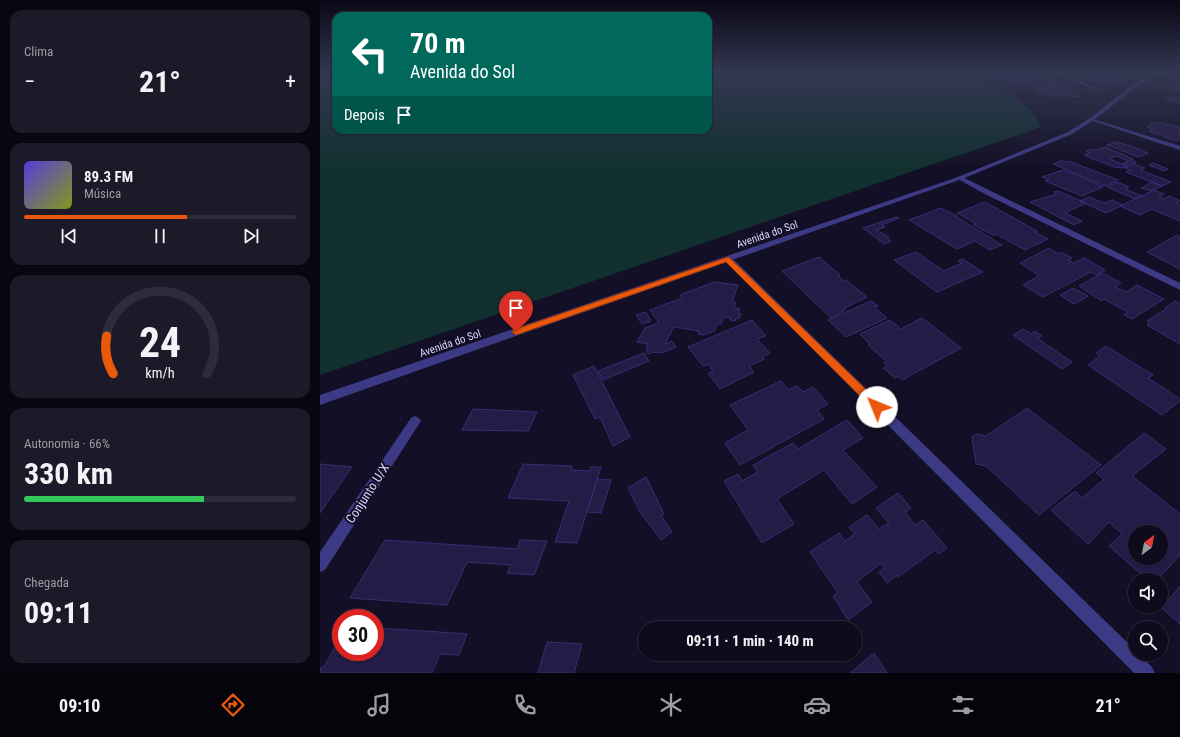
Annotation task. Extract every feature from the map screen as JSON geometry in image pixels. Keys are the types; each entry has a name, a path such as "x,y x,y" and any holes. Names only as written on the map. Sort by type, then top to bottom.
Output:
{"street":[{"name":"Avenida do Sol","path":"320,400 960,178 1070,133 1111,104"},
{"path":"1092,119 1180,148"},
{"path":"960,178 985,192 1180,287"},
{"path":"728,259 1146,673"},
{"name":"Conjunto U/X","path":"320,565 415,421"}],"green space":[{"path":"320,104 332,104 332,134 712,134 712,104 1024,104 1036,117 1041,127 320,375"}],"building":[{"path":"1160,122 1180,128 1180,139 1176,141 1149,131 1153,129 1147,127 1152,125 1151,124"},
{"path":"1117,142 1148,153 1139,157 1107,145"},
{"path":"1105,147 1133,159 1131,160 1136,162 1128,165 1123,163 1129,161 1116,156 1109,159 1127,166 1122,168 1114,167 1084,155 1090,153 1086,151"},
{"path":"1060,161 1071,162 1118,180 1105,186 1053,164"},
{"path":"1153,163 1168,169 1164,171 1149,165"},
{"path":"1134,164 1145,168 1140,170 1171,182 1162,186 1126,172 1131,170 1125,168"},
{"path":"1063,170 1103,187 1082,196 1045,181 1049,179 1042,177"},
{"path":"1117,182 1129,187 1125,189 1142,196 1135,199 1107,187"},
{"path":"1152,182 1162,186 1151,191 1141,188"},
{"path":"1154,190 1164,194 1159,196 1164,199 1169,196 1180,201 1176,203 1180,205 1180,221 1151,209 1140,215 1120,206"},
{"path":"1058,191 1086,203 1065,213 1082,221 1074,225 1030,202 1057,194 1054,192"},
{"path":"1089,197 1104,203 1112,200 1123,205 1106,213 1080,201"},
{"path":"985,202 1037,231 1035,232 1048,239 1025,250 996,234 993,235 979,228 973,224 975,223 957,213"},
{"path":"941,208 957,216 955,216 1002,245 990,250 975,241 957,249 909,220"},
{"path":"896,217 899,218 882,225 885,227 876,230 889,237 887,238 891,241 884,244 863,228"},
{"path":"1177,235 1180,237 1180,269 1147,252"},
{"path":"1049,248 1058,254 1061,252 1072,258 1068,260 1074,263 1084,258 1105,270 1096,275 1091,272 1043,297 1023,285 1038,275 1020,263"},
{"path":"916,252 944,271 962,263 958,261 962,259 983,272 937,292 894,260"},
{"path":"819,257 840,275 838,276 844,281 846,280 867,297 843,309 845,310 831,318 782,271"},
{"path":"1102,273 1121,283 1115,287 1126,292 1137,285 1164,299 1132,319 1124,315 1128,312 1104,299 1102,301 1079,286"},
{"path":"714,282 738,285 732,302 736,303 734,308 740,309 738,313 741,314 739,319 736,318 735,321 730,320 731,318 724,317 721,324 718,323 714,331 704,335 698,334 699,331 674,327 665,344 672,341 676,347 661,353 653,352 648,354 646,349 648,344 637,342 645,328 659,323 650,310 682,298 680,295"},
{"path":"1073,288 1088,296 1074,304 1060,295"},
{"path":"871,301 878,306 874,307 887,318 846,337 828,320"},
{"path":"1175,301 1180,304 1180,344 1147,325 1150,323 1147,321 1166,309 1165,308"},
{"path":"646,312 651,321 642,324 636,315"},
{"path":"922,318 961,348 902,380 899,376 895,378 883,368 887,366 884,363 886,361 868,345 870,344 860,334 890,320 901,329"},
{"path":"752,320 766,336 757,339 770,353 762,357 764,359 749,366 754,372 720,389 708,373 713,371 708,364 703,366 688,347"},
{"path":"1023,329 1031,334 1035,331 1042,336 1037,338 1072,362 1062,369 1013,335"},
{"path":"1106,346 1153,375 1148,378 1180,399 1180,401 1162,415 1088,365 1100,356 1096,353"},
{"path":"644,353 649,361 603,380 598,371"},
{"path":"594,366 630,437 613,446 600,417 595,419 573,375"},
{"path":"781,381 788,390 797,386 803,392 813,387 828,404 817,410 824,419 740,465 725,443 748,430 730,405"},
{"path":"1027,408 1101,465 1039,515 986,466 976,464 972,437 977,434 986,436"},
{"path":"473,409 537,412 528,431 462,430"},
{"path":"847,420 863,438 843,450 877,487 852,504 824,470 777,499 794,524 762,543 724,481 738,474 742,481 758,472 753,465 793,443 798,449"},
{"path":"1144,433 1166,449 1132,476 1180,514 1180,555 1163,573 1140,573 1131,565 1168,565 1168,525 1128,525 1128,563 1109,546 1122,534 1109,522 1088,544 1051,510 1075,491 1082,498 1104,479 1096,473"},
{"path":"320,464 352,467 320,513"},
{"path":"523,464 572,466 571,470 590,471 591,467 601,467 577,543 555,542 569,501 508,498"},
{"path":"646,477 664,514 661,516 672,532 661,540 640,512 628,488"},
{"path":"597,479 611,480 601,513 587,512"},
{"path":"898,493 911,508 905,512 915,525 923,520 947,548 939,554 935,550 898,577 897,575 887,583 879,572 884,568 881,563 857,582 872,602 848,620 833,596 838,593 810,552 839,533 845,541 855,534 849,527 867,515 879,529 889,523 876,508"},
{"path":"385,540 517,549 520,540 547,541 534,575 507,573 511,565 467,562 447,605 350,598"},
{"path":"1180,586 1180,624 1168,613 1168,601"},
{"path":"384,629 467,634 459,655 440,654 432,673 320,673 321,667 324,667 332,652 332,661 384,661"},
{"path":"547,642 582,644 574,673 538,673"},
{"path":"874,653 887,673 850,673"}],"route":[{"path":"516,332 728,259 877,407"}]}
